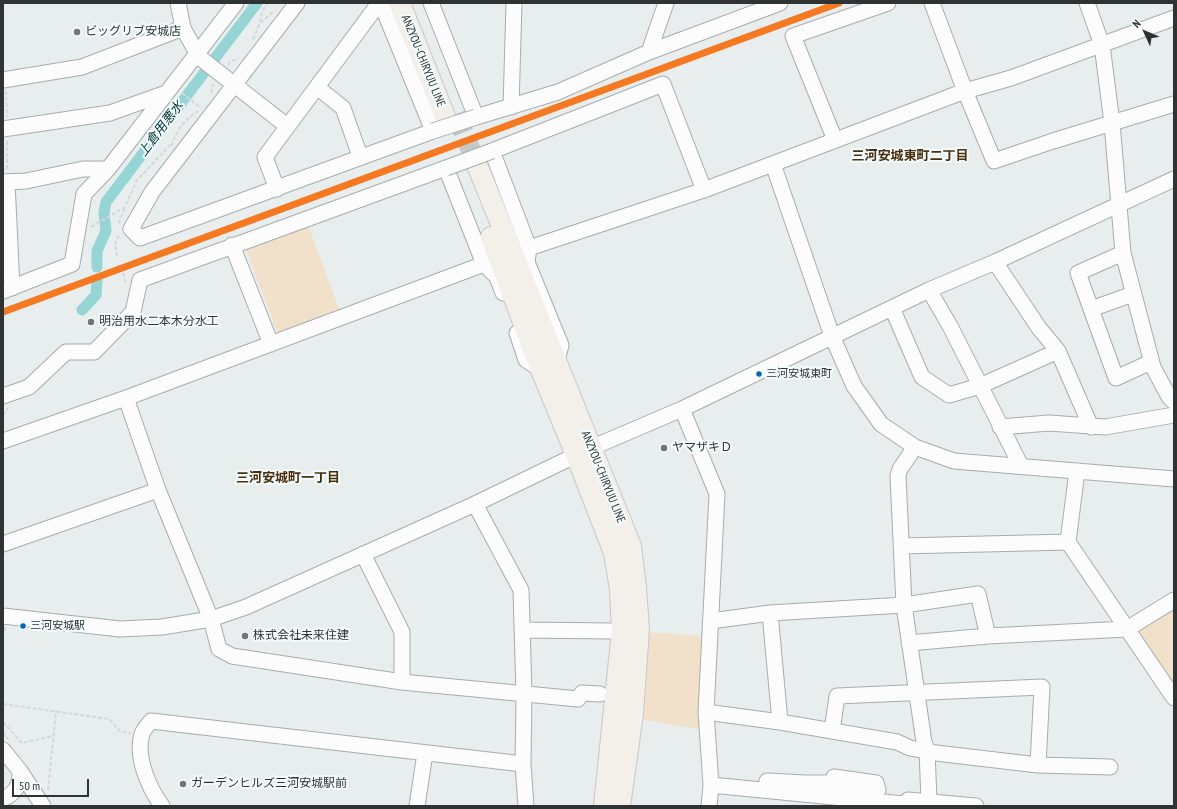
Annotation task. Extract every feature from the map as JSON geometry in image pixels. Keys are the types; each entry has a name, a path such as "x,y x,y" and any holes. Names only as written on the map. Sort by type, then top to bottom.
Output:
{"main road":[{"name":"ANZYOU-CHIRYUU LINE","path":"400,3 445,121"},
{"name":"ANZYOU-CHIRYUU LINE","path":"414,3 445,121"},
{"name":"ANZYOU-CHIRYUU LINE","path":"471,167 583,451 631,546 639,629 633,714 620,806"},
{"name":"ANZYOU-CHIRYUU LINE","path":"583,451 614,553 620,589 622,631 604,806"}],"street":[{"path":"178,3 183,28 198,56 287,126"},
{"path":"108,168 83,169 26,181 5,182 7,289 72,264 84,194 108,168 166,93 198,56 236,3"},
{"path":"297,3 152,192 131,229 140,238 277,189 445,121 476,118 558,92 648,52 780,3"},
{"path":"277,189 265,158 287,126 380,3 445,121"},
{"path":"431,3 476,118"},
{"path":"511,107 514,3"},
{"path":"648,52 666,3"},
{"path":"835,140 793,36 888,3"},
{"path":"932,3 965,91 994,161 1174,104"},
{"path":"1087,3 1102,45 1112,123 1123,253 1151,362 1169,397 1174,402"},
{"path":"529,248 704,190 965,91 1011,78 1174,18"},
{"path":"3,80 82,67 183,28"},
{"path":"3,396 28,387 66,352 94,352 133,312 140,280 232,245 492,151 663,84 704,190"},
{"path":"317,87 343,108 360,156"},
{"path":"3,129 110,113 166,93"},
{"path":"446,168 484,264 497,277 526,360 549,367 561,345 527,262 529,248 492,151"},
{"path":"772,164 832,336 854,386 881,424 915,447 954,461 1174,479"},
{"path":"3,612 120,629 162,627 211,619 246,607 475,504 583,451 682,409 929,290 1119,206 1174,179"},
{"path":"232,245 271,344"},
{"path":"1123,253 1078,273 1116,378 1151,362"},
{"path":"995,262 1039,328 1058,351 1091,427"},
{"path":"3,441 126,398 484,264"},
{"path":"929,290 950,326 1021,466"},
{"path":"1091,309 1133,294"},
{"path":"892,308 922,377 949,395 980,386 1058,351"},
{"path":"126,398 158,490 211,619 219,649 232,656 402,682 578,699 582,693 600,694"},
{"path":"682,409 717,494 706,712 710,781 709,806"},
{"path":"1000,427 1048,423 1105,427 1174,415"},
{"path":"915,447 900,469 898,476 904,605 924,742 927,750 929,801"},
{"path":"1077,471 1068,542 1172,692"},
{"path":"3,544 158,490"},
{"path":"475,504 521,590 524,694 523,764 526,806"},
{"path":"901,546 1068,542"},
{"path":"363,554 402,632 402,682"},
{"path":"711,621 770,613 904,605 978,594 988,636"},
{"path":"909,643 988,636 1127,629 1174,600"},
{"path":"770,613 780,722"},
{"path":"522,630 612,631"},
{"path":"832,731 837,696 918,694 1042,687 1038,765"},
{"path":"706,712 780,722 897,742 910,748 927,750 936,753 1038,765 1110,767"},
{"path":"162,806 152,792 145,775 141,755 142,734 151,721 523,764"},
{"path":"3,750 20,771 43,806"},
{"path":"417,806 425,753"},
{"path":"3,800 10,796 18,788 20,771"},
{"path":"710,781 830,783 878,790 876,783 834,777"},
{"path":"710,781 868,804 904,805 908,800 976,806"},
{"path":"3,800 19,806"}],"path":[{"path":"252,41 260,23 262,11 268,3"},
{"path":"260,23 277,8"},
{"path":"209,97 217,72 230,62 239,58 244,53"},
{"path":"190,99 201,108"},
{"path":"166,156 177,131 184,122 206,104"},
{"path":"119,222 132,188 172,143"},
{"path":"143,174 146,177"},
{"path":"93,227 124,208"},
{"path":"117,256 115,243 121,232"},
{"path":"3,704 109,719 120,731 142,734"},
{"path":"48,790 56,711"},
{"path":"3,722 22,743 54,736"}],"shaded area":[{"path":"308,225 339,309 278,334 246,250"},
{"path":"1174,604 1174,686 1133,625"},
{"path":"644,632 706,636 703,730 639,719"}],"waterway":[{"name":"上倉用悪水","path":"97,267 97,251 106,231 104,213 106,202 257,3"},
{"name":"上倉用悪水","path":"82,310 96,295 97,281"}],"tunnel":[{"path":"456,114 477,165"}],"transit line":[{"path":"3,312 839,3"}],"place":[{"name":"ビッグリブ安城店","path":"77,32"},
{"name":"明治用水二本木分水工","path":"91,322"},
{"name":"三河安城東町","path":"759,374"},
{"name":"ヤマザキＤ","path":"664,448"},
{"name":"三河安城駅","path":"23,626"},
{"name":"株式会社未来住建","path":"245,636"},
{"name":"ガーデンヒルズ三河安城駅前","path":"183,784"}],"district":[{"name":"三河安城東町二丁目","path":"910,156"},
{"name":"三河安城町一丁目","path":"288,478"}]}
